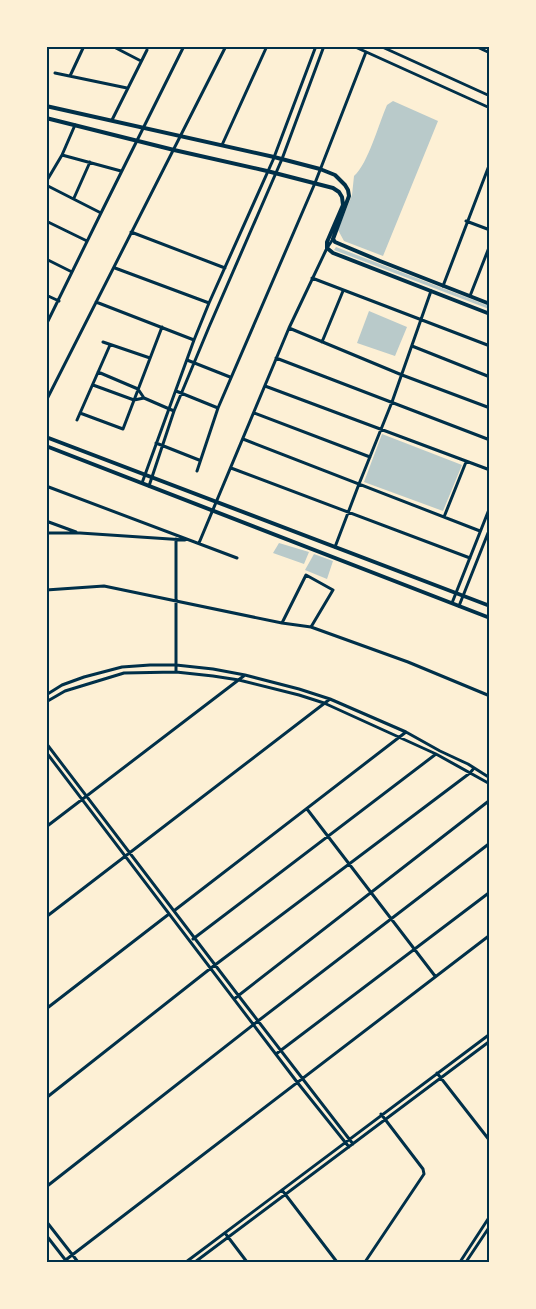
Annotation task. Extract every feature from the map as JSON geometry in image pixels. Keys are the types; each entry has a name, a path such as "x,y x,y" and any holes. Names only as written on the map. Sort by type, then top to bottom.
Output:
{"street":[{"path":"70,76 84,46"},
{"path":"112,46 141,61"},
{"path":"46,325 184,46"},
{"path":"46,401 226,46"},
{"path":"222,145 267,46"},
{"path":"142,483 208,303 273,158 316,46"},
{"path":"148,486 174,411 281,161 324,46"},
{"path":"353,46 489,108"},
{"path":"380,46 489,96"},
{"path":"391,52 394,46"},
{"path":"475,46 489,52"},
{"path":"112,120 147,50"},
{"path":"197,471 230,378 315,182 366,52"},
{"path":"55,73 128,88"},
{"path":"296,98 304,101"},
{"path":"46,106 273,158 339,177 348,190 349,196 333,239 289,328 199,543"},
{"path":"46,118 268,169 333,188 342,197 343,205 327,242 327,248"},
{"path":"75,126 46,184 101,213"},
{"path":"62,155 122,171"},
{"path":"74,198 90,162"},
{"path":"443,286 489,163"},
{"path":"46,221 87,241"},
{"path":"466,221 489,230"},
{"path":"131,232 225,268"},
{"path":"333,239 335,242 380,261 489,304"},
{"path":"236,244 244,248"},
{"path":"470,296 489,245"},
{"path":"327,248 333,253 489,314"},
{"path":"46,259 72,272"},
{"path":"377,270 380,261"},
{"path":"114,268 208,303"},
{"path":"312,278 489,346"},
{"path":"322,342 343,291"},
{"path":"335,547 392,402 431,291"},
{"path":"46,295 59,301"},
{"path":"96,302 194,340"},
{"path":"200,324 209,327"},
{"path":"80,413 123,429 162,327"},
{"path":"289,328 489,408"},
{"path":"103,342 150,358"},
{"path":"77,420 110,345"},
{"path":"411,346 489,377"},
{"path":"276,358 489,440"},
{"path":"187,360 230,378"},
{"path":"98,372 138,389 144,398 174,411"},
{"path":"93,385 134,400 144,398"},
{"path":"265,386 489,470"},
{"path":"176,391 218,408"},
{"path":"254,412 370,457"},
{"path":"46,436 489,606"},
{"path":"243,439 480,531"},
{"path":"156,443 200,460"},
{"path":"46,446 489,618"},
{"path":"444,517 466,462"},
{"path":"231,468 470,558"},
{"path":"46,486 237,558"},
{"path":"452,603 489,507"},
{"path":"46,521 80,533"},
{"path":"459,606 489,528"},
{"path":"46,533 188,540"},
{"path":"176,672 177,535"},
{"path":"282,622 306,575 333,590 311,627"},
{"path":"46,590 104,586 311,627 408,662 489,696"},
{"path":"46,695 62,685 122,667 176,665 245,675 330,699 406,732 489,784"},
{"path":"46,702 64,691 124,673 176,672 239,680 299,695 324,704 474,768 489,778"},
{"path":"96,674 98,680"},
{"path":"46,827 245,675"},
{"path":"46,917 330,699"},
{"path":"46,1008 406,732"},
{"path":"46,743 350,1139 351,1145"},
{"path":"46,752 297,1082 345,1143 351,1145"},
{"path":"190,941 438,753"},
{"path":"46,1098 211,968 474,768"},
{"path":"234,999 489,800"},
{"path":"307,809 435,976"},
{"path":"46,1187 489,843"},
{"path":"276,1054 489,892"},
{"path":"46,1235 65,1262 489,935"},
{"path":"186,1263 489,1034"},
{"path":"195,1263 489,1041"},
{"path":"437,1073 489,1141"},
{"path":"365,1263 424,1173 381,1114"},
{"path":"282,1190 337,1263"},
{"path":"460,1263 489,1216"},
{"path":"46,1221 78,1263"},
{"path":"466,1263 489,1226"},
{"path":"225,1233 248,1263"}],"shaded area":[{"path":"393,101 438,121 383,256 344,241 338,230 352,195 354,176 364,162 387,105"},
{"path":"336,247 489,306 489,309 334,250"},
{"path":"369,311 407,327 395,356 357,343"},
{"path":"382,434 462,465 443,511 364,482"},
{"path":"279,543 309,552 304,564 273,553"},
{"path":"314,554 333,561 327,579 305,570"}]}
